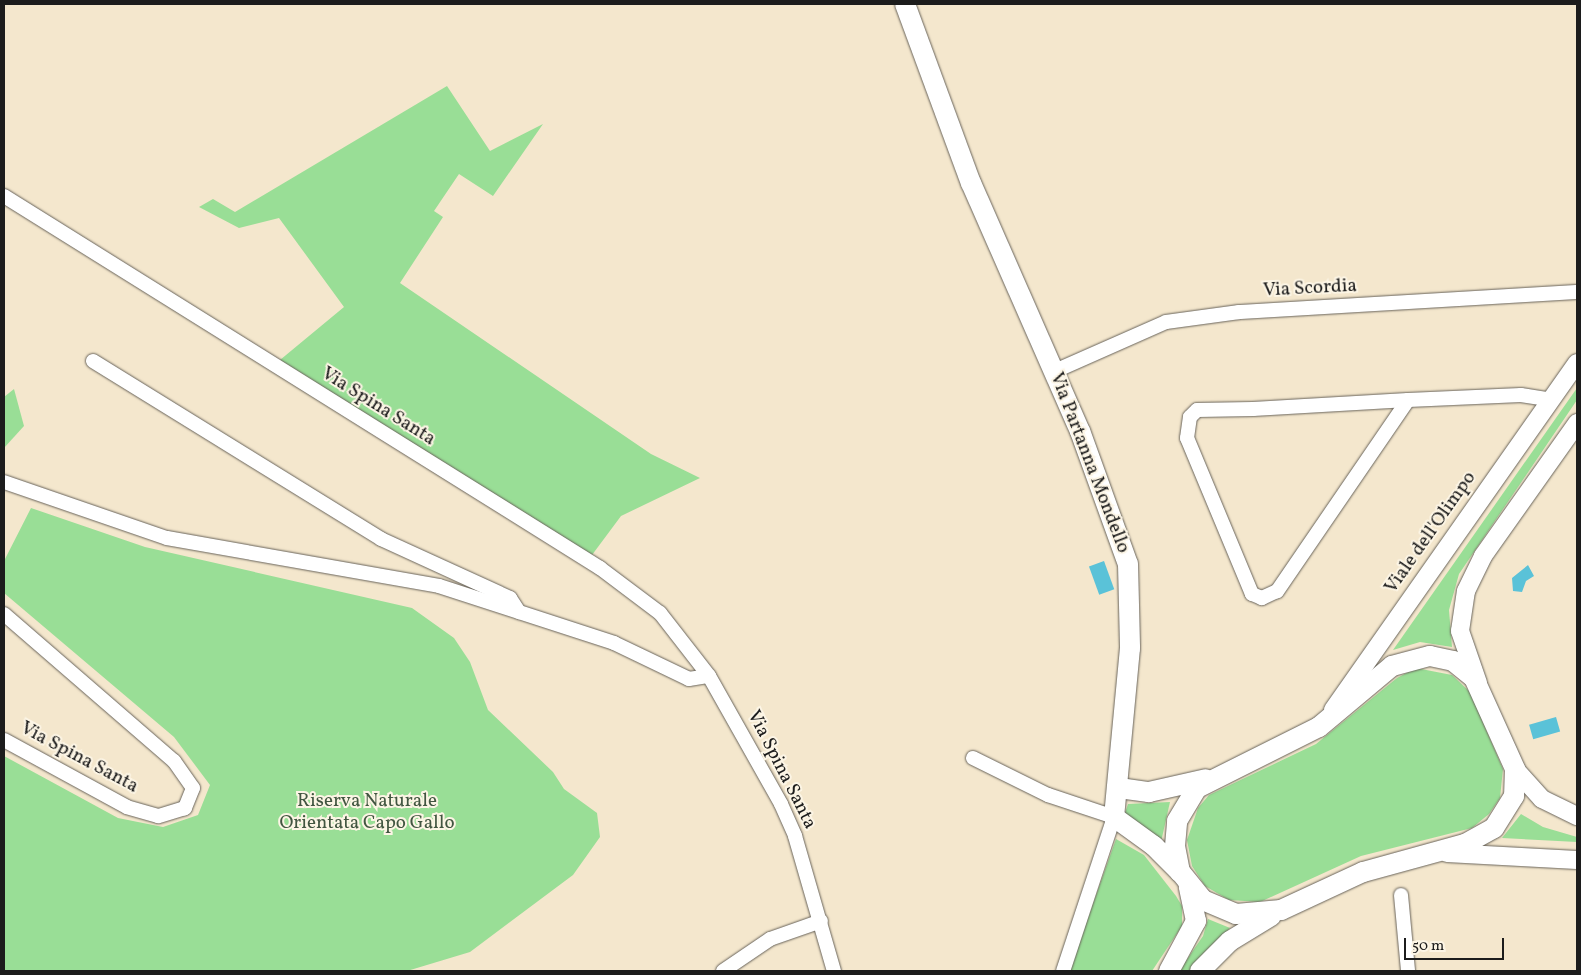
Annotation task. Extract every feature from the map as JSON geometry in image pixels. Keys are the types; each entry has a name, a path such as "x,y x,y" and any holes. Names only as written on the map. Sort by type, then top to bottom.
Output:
{"main road":[{"name":"Via Partanna Mondello","path":"905,4 971,183 1054,371 1128,564 1130,648 1119,788 1114,817"},
{"path":"1119,788 1163,790 1213,778 1319,727 1380,674 1413,657 1453,661 1467,670 1480,688 1515,769 1514,796 1494,828 1434,853 1362,872 1281,910 1230,941 1200,971"},
{"path":"1168,971 1196,921 1184,879 1177,821 1189,797 1213,778"},
{"path":"1114,817 1154,846 1203,900 1224,911 1260,915 1281,910"}],"street":[{"name":"Via Spina Santa","path":"4,196 641,595 676,630 709,676 781,804 820,921 834,971"},
{"name":"Via Scordia","path":"1054,371 1166,322 1239,312 1577,292"},
{"path":"93,361 381,538 510,598 520,612"},
{"name":"Viale dell'Olimpo","path":"1319,727 1577,363"},
{"path":"1408,400 1277,591 1268,597 1252,594 1187,438 1190,417 1198,410 1408,400 1521,395 1551,400"},
{"path":"1480,688 1460,631 1466,591 1483,556 1577,423"},
{"path":"4,482 167,538 439,586 614,643 690,679 709,676"},
{"name":"Via Spina Santa","path":"4,614 174,761 193,788 184,808 158,816 127,807 4,740"},
{"path":"973,758 1048,796 1114,817"},
{"path":"1515,769 1542,799 1577,816"},
{"name":"Via Partanna Mondello","path":"1063,971 1114,817"},
{"path":"1434,853 1577,860"},
{"path":"1401,895 1408,971"},
{"path":"723,971 770,939 820,921"}],"green space":[{"path":"447,86 490,151 543,124 493,196 459,174 434,211 443,217 400,283 651,454 700,478 621,516 592,555 280,360 344,307 279,218 239,228 199,207 213,199 235,212"},
{"path":"1577,388 1577,400 1459,574 1449,610 1452,647 1420,642 1393,650"},
{"path":"14,389 24,426 4,448 4,397"},
{"name":"Riserva Naturale Orientata Capo Gallo","path":"31,508 145,547 412,608 454,638 470,662 488,710 553,772 564,789 597,813 600,837 573,875 470,952 407,971 4,971 4,756 118,818 163,827 198,815 210,785 174,737 4,593 4,561"},
{"path":"1416,668 1452,675 1470,692 1503,769 1500,798 1489,814 1472,828 1361,856 1260,902 1229,900 1205,886 1192,866 1187,840 1198,808 1209,795 1316,744 1397,678"},
{"path":"1170,802 1161,842 1124,816 1128,804"},
{"path":"1521,814 1543,827 1577,837 1577,842 1502,838"},
{"path":"1116,839 1144,855 1176,896 1182,906 1182,926 1152,971 1069,971"},
{"path":"1208,919 1230,928 1189,971 1179,971 1203,936"}],"water":[{"path":"1104,561 1114,589 1099,595 1089,566"},
{"path":"1528,565 1534,576 1526,581 1522,592 1513,591 1512,578"},
{"path":"1556,717 1560,731 1533,739 1529,725"}]}
